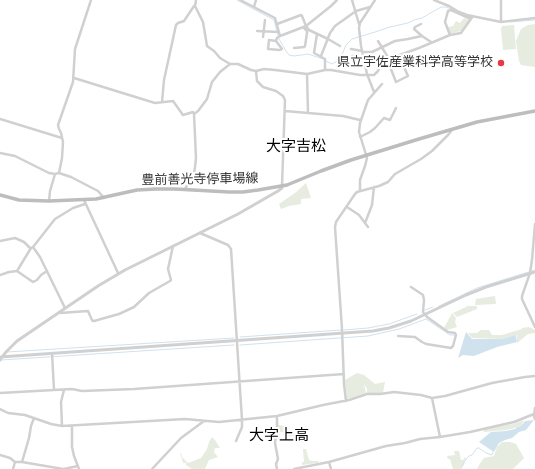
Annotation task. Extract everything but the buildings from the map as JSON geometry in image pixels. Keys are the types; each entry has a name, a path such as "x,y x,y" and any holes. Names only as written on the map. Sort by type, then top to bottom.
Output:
{"main road":[{"name":"豊前善光寺停車場線","path":"0,195 20,200 84,202 145,189 168,188 237,192 282,186 291,184 321,171 366,155 413,140 452,129 535,111"}],"street":[{"path":"59,173 63,142 58,127 59,121 74,78 75,49 90,0"},
{"path":"162,102 164,80 176,25 184,22 195,5 196,0"},
{"path":"240,0 275,18 280,36"},
{"path":"254,7 256,0"},
{"path":"276,40 282,49 268,49 269,40 276,40 280,36 304,27 337,0"},
{"path":"352,0 359,25 362,52 367,74 374,92"},
{"path":"359,25 375,0"},
{"path":"434,0 472,18"},
{"path":"501,0 501,22"},
{"path":"195,5 203,21 207,46 220,58 230,64 238,64 256,71 264,69 307,74 325,70 333,70 360,75 373,75 381,64 388,59 450,35 462,32 472,18"},
{"path":"321,56 331,30 356,11 370,6"},
{"path":"450,35 445,22 448,11 451,10 472,18 501,22 535,18"},
{"path":"276,24 300,15 302,17 304,27 307,31 305,46 294,48"},
{"path":"263,37 265,20"},
{"path":"421,24 414,29 432,43"},
{"path":"304,27 340,46"},
{"path":"257,31 278,32"},
{"path":"317,34 314,53 325,59 325,70"},
{"path":"351,49 362,52 372,52 395,40 422,36"},
{"path":"378,40 388,59 396,82 408,76 399,56"},
{"path":"356,50 353,56 363,57"},
{"path":"194,114 198,111 206,99 212,82 220,72 230,64"},
{"path":"2,356 17,341 118,273 238,214 280,190 282,186 285,101 284,97 275,90 262,87 257,80 256,71"},
{"path":"307,74 308,112"},
{"path":"74,78 154,103 173,101 183,115 192,112 194,114"},
{"path":"360,191 359,183 367,158 360,137 360,120 368,100 382,84"},
{"path":"360,137 370,132 384,118 390,120 396,108"},
{"path":"285,111 343,116 360,120"},
{"path":"185,189 194,174 195,168 194,114"},
{"path":"0,119 62,138"},
{"path":"346,400 335,225 337,219 355,194 386,183 397,173 432,151 452,129"},
{"path":"0,153 15,156 49,173 59,173 73,178 96,190 104,198"},
{"path":"49,201 54,174"},
{"path":"365,223 372,205 374,187"},
{"path":"17,271 32,248 55,219 84,202 118,273"},
{"path":"347,206 359,215 368,227"},
{"path":"535,224 534,249 522,296 535,327"},
{"path":"200,233 228,245 231,249 242,420 242,427 236,441"},
{"path":"0,241 15,238 32,248 40,257 65,308"},
{"path":"57,313 88,311 92,320 94,321 119,314 134,307 149,293 172,280 168,269 173,246"},
{"path":"0,275 17,271 33,282 47,271"},
{"path":"2,356 52,356 382,330 406,323 481,289 535,272"},
{"path":"398,336 415,337 426,344 453,347 456,335 455,333 448,332 425,315 423,312 423,295 411,288"},
{"path":"52,356 54,390"},
{"path":"0,393 72,389 82,391 134,389 344,374"},
{"path":"0,409 8,413 18,414 62,426 185,419 219,422 277,416 367,394 394,392 421,395 432,398 455,394 497,382 535,376"},
{"path":"62,426 61,402 64,390"},
{"path":"432,398 440,437"},
{"path":"535,408 535,419"},
{"path":"294,469 329,462 386,446 420,439 470,432 514,422 534,414"},
{"path":"277,416 275,444 278,459 276,464 277,469"},
{"path":"22,462 34,418"},
{"path":"152,469 181,438 205,420"},
{"path":"0,455 10,458 15,462 64,469 78,468 72,447 72,426"},
{"path":"13,469 15,462"},
{"path":"329,462 331,469"}],"shaded area":[{"path":"464,18 469,20 461,31 450,34 448,27 453,26 456,21 460,23"},
{"path":"535,24 535,67 521,65 516,41 521,29 528,25"},
{"path":"514,25 516,49 503,50 502,26"},
{"path":"306,183 311,198 301,199 301,204 281,209 279,204"},
{"path":"495,296 496,304 475,305 476,299"},
{"path":"468,306 477,306 477,309 457,317 453,313"},
{"path":"452,313 456,318 455,322 457,327 447,330 444,328"},
{"path":"529,327 535,330 535,333 528,334 517,343 517,335 502,339 472,338 468,333 477,333 481,330 489,330 492,335 502,335"},
{"path":"357,373 364,375 375,384 385,382 383,393 367,393 367,389 364,384 366,393 347,399 345,380"},
{"path":"524,420 521,426 506,430 484,432 483,429 513,424"},
{"path":"278,425 287,426 287,430 293,430 294,436 284,437 283,432 278,432"},
{"path":"212,437 220,448 215,448 214,452 218,457 209,460 205,469 192,469 186,465 186,463 183,463 180,453 188,463 201,458"},
{"path":"502,442 516,444 524,458 513,469 477,469 484,458 494,456 497,447"},
{"path":"303,449 306,449 309,460 319,461 318,463 302,465 302,462 304,462"},
{"path":"454,451 459,451 461,460 465,457 466,459 460,469 453,469 450,459 448,459 447,456 455,455"}],"water":[{"path":"466,332 472,339 502,339 516,335 517,342 497,347 474,356 463,355 458,358"},
{"path":"534,420 526,430 519,432 512,438 499,443 494,452 479,442 491,432 515,429 521,426 525,421"}],"waterway":[{"path":"237,0 274,20 279,39 289,55 294,56 308,54 323,59"},
{"path":"326,61 332,64 339,60 346,45 352,39 422,18 441,7 451,9"},
{"path":"510,22 535,20"},
{"path":"439,306 477,288 535,270"},
{"path":"425,310 433,307"},
{"path":"344,330 389,324 417,314"},
{"path":"240,345 368,336 399,329 426,319 450,335 455,335"},
{"path":"240,337 341,330"},
{"path":"7,352 234,338"},
{"path":"1,360 234,345"},
{"path":"461,469 466,459 472,455 477,448 492,455 493,452"}],"place":[{"name":"県立宇佐産業科学高等学校","path":"501,63"}],"district":[{"name":"大字吉松","path":"296,147"},
{"name":"大字上高","path":"279,436"}]}
